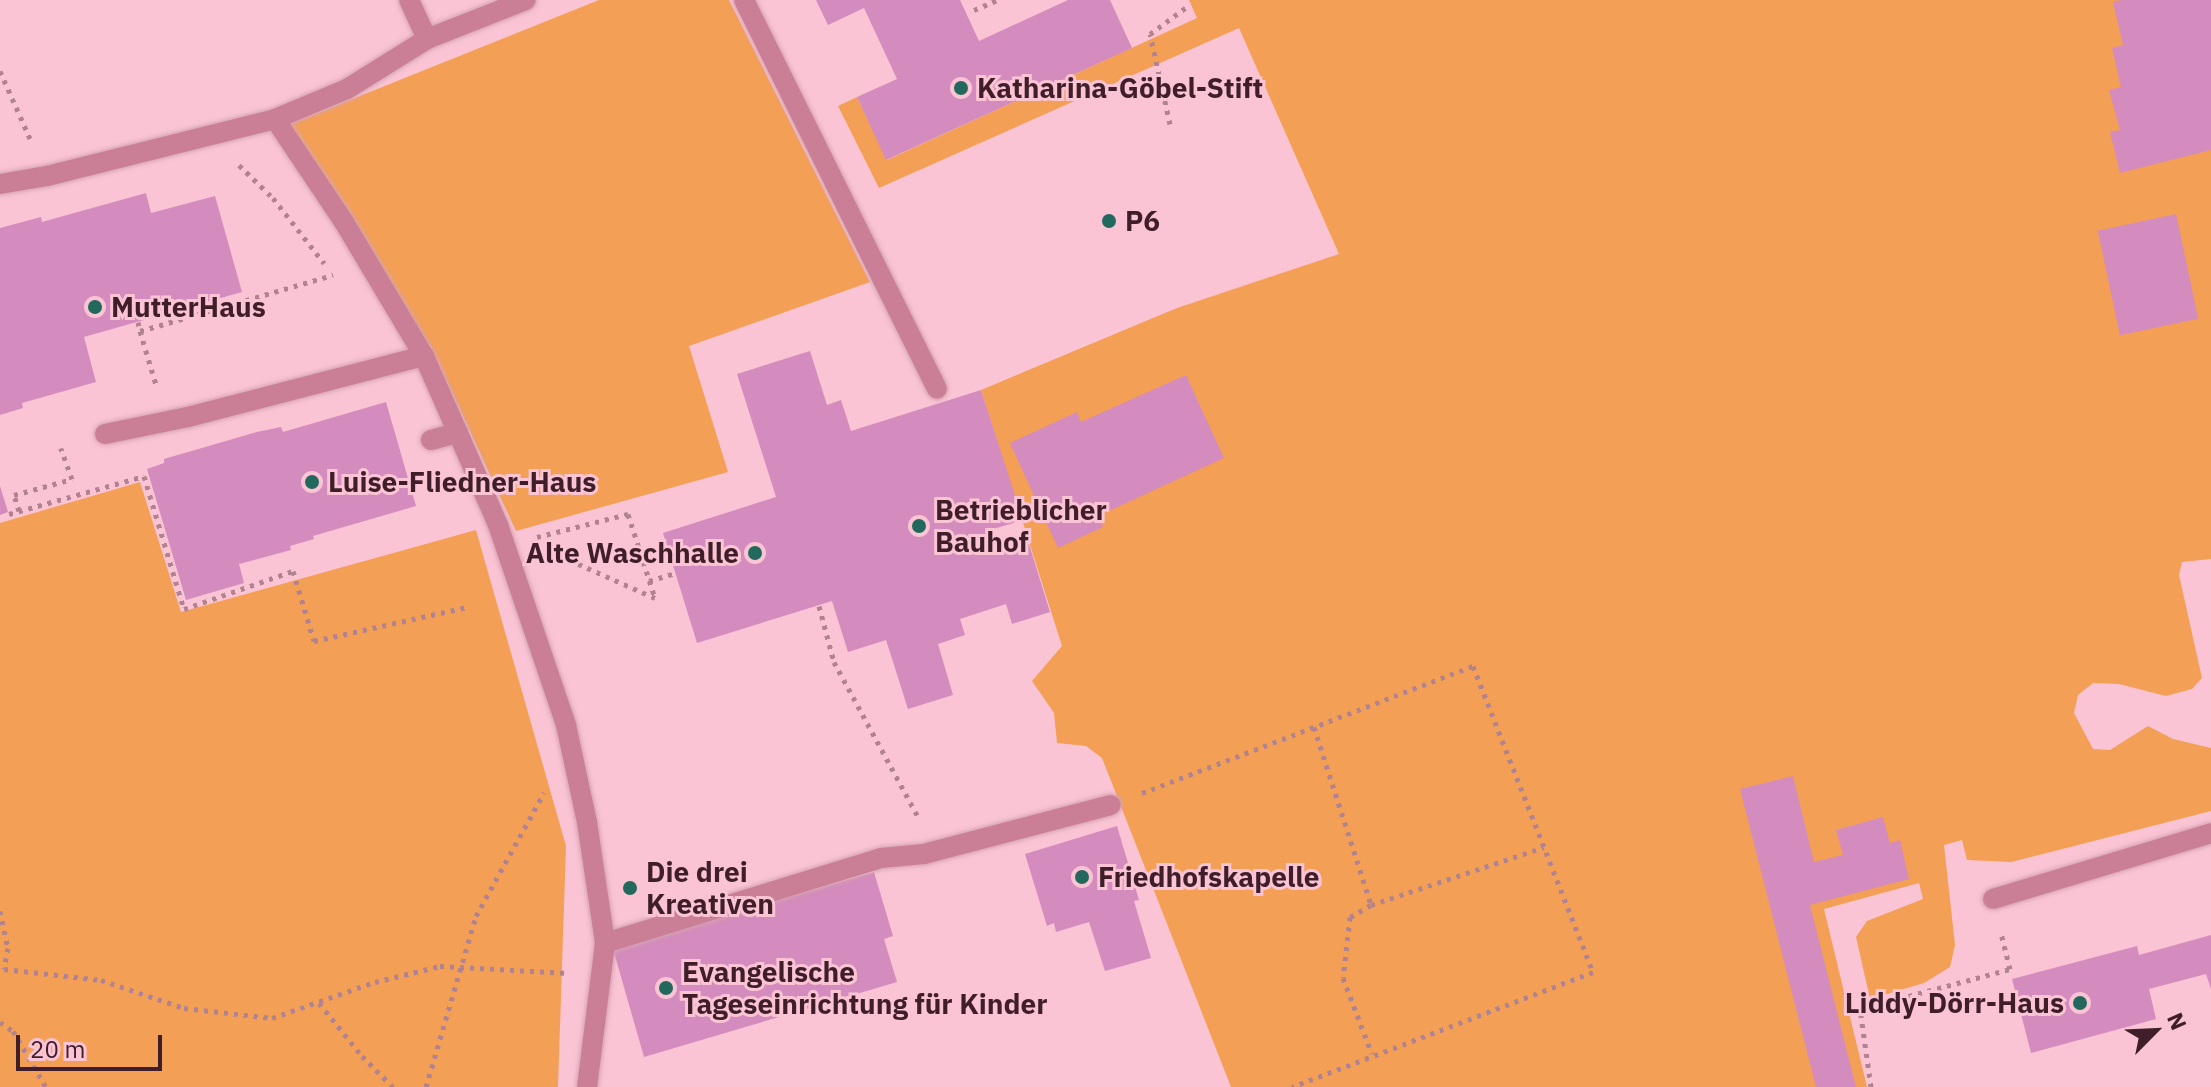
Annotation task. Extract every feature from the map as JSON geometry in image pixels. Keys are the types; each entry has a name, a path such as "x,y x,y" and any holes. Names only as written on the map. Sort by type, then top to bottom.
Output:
{"lane":[{"path":"409,0 427,39"},
{"path":"0,184 47,176 275,119 347,89 427,39 526,0"},
{"path":"744,0 937,389"},
{"path":"275,119 344,222 424,356 510,558 570,746 587,822 605,943 587,1087"},
{"path":"105,434 188,417 424,356"},
{"path":"431,440 458,433"},
{"path":"605,943 881,858 924,854 1111,805"},
{"path":"1993,899 2211,833"}],"path":[{"path":"974,10 997,0"},
{"path":"1170,124 1150,34 1188,6"},
{"path":"0,71 47,176"},
{"path":"210,136 273,198 340,283"},
{"path":"140,331 333,275"},
{"path":"138,322 144,346"},
{"path":"19,511 14,495 72,479 61,448"},
{"path":"9,514 144,476 184,609 293,571 314,641 467,607"},
{"path":"628,514 649,581 655,598 526,540 628,514"},
{"path":"649,581 675,573"},
{"path":"819,606 834,662 918,817"},
{"path":"1111,805 1473,666 1593,972 1292,1087"},
{"path":"1314,727 1371,905"},
{"path":"426,1087 476,916 570,746"},
{"path":"1372,1054 1343,978 1350,917 1371,905 1544,847"},
{"path":"1871,1087 1860,1009 2010,969 1993,899"},
{"path":"0,911 8,948 4,969 101,980 184,1008 272,1018 375,982 440,966 601,975"},
{"path":"319,1003 362,1056 393,1087"},
{"path":"0,1022 13,1031 46,1087"}],"shaded area":[{"path":"599,0 729,0 870,282 689,346 728,472 516,531 432,349 290,124"},
{"path":"1189,0 2211,0 2211,559 2182,562 2179,575 2202,678 2192,689 2166,696 2119,684 2093,683 2078,695 2074,713 2093,749 2110,750 2148,726 2173,739 2211,748 2211,811 2011,862 1967,860 1962,840 1944,845 1955,945 1950,967 1924,983 1870,999 1856,937 1867,921 1923,899 1919,883 1824,909 1867,1087 1231,1087 1102,758 1086,746 1057,743 1054,713 1032,681 1062,646 981,390 1177,308 1339,254 1239,28 879,188 838,106 857,97 887,160 1197,18"},
{"path":"140,482 181,612 476,530 566,846 558,1087 0,1087 0,523"}],"building":[{"name":"Katharina-Göbel-Stift","path":"816,0 960,0 979,41 1068,0 1110,0 1132,48 886,160 857,97 897,79 864,8 828,25"},
{"path":"2211,0 2211,150 2120,173 2110,132 2120,130 2109,90 2121,87 2112,48 2123,45 2113,2"},
{"name":"MutterHaus","path":"146,193 151,213 215,196 242,292 84,337 96,382 22,403 23,408 0,415 0,228 41,217 42,222"},
{"path":"2176,214 2198,319 2120,335 2098,231"},
{"name":"Betrieblicher Bauhof","path":"810,351 827,405 841,400 851,431 981,390 1023,520 987,531 995,555 1029,544 1050,612 1012,624 1006,604 960,619 965,635 938,644 953,695 908,709 886,640 848,652 832,601 697,643 663,533 776,497 737,374"},
{"path":"1186,375 1224,458 1098,516 1103,527 1058,548 1010,443 1077,412 1081,422"},
{"name":"Luise-Fliedner-Haus","path":"386,402 416,506 313,536 314,539 290,546 291,550 239,564 244,583 186,600 147,469 164,463 164,459 257,432 281,427 283,432"},
{"path":"0,486 8,512 0,515"},
{"path":"1793,776 1814,862 1843,855 1836,830 1883,817 1890,843 1900,840 1909,879 1810,905 1856,1087 1816,1087 1740,789"},
{"name":"Friedhofskapelle","path":"1117,826 1139,900 1134,901 1151,958 1105,971 1089,922 1056,932 1054,923 1047,926 1025,854"},
{"path":"874,872 893,936 884,939 897,982 644,1057 613,949"},
{"path":"2211,935 2211,989 2206,974 2149,989 2156,1019 2031,1053 2012,979 2137,946 2139,955"}],"place":[{"name":"Katharina-Göbel-Stift","path":"961,88"},
{"name":"P6","path":"1109,221"},
{"name":"MutterHaus","path":"95,307"},
{"name":"Luise-Fliedner-Haus","path":"312,482"},
{"name":"Betrieblicher Bauhof","path":"919,526"},
{"name":"Alte Waschhalle","path":"755,553"},
{"name":"Friedhofskapelle","path":"1082,877"},
{"name":"Die drei Kreativen","path":"630,888"},
{"name":"Evangelische Tageseinrichtung für Kinder","path":"666,988"},
{"name":"Liddy-Dörr-Haus","path":"2080,1003"}]}
